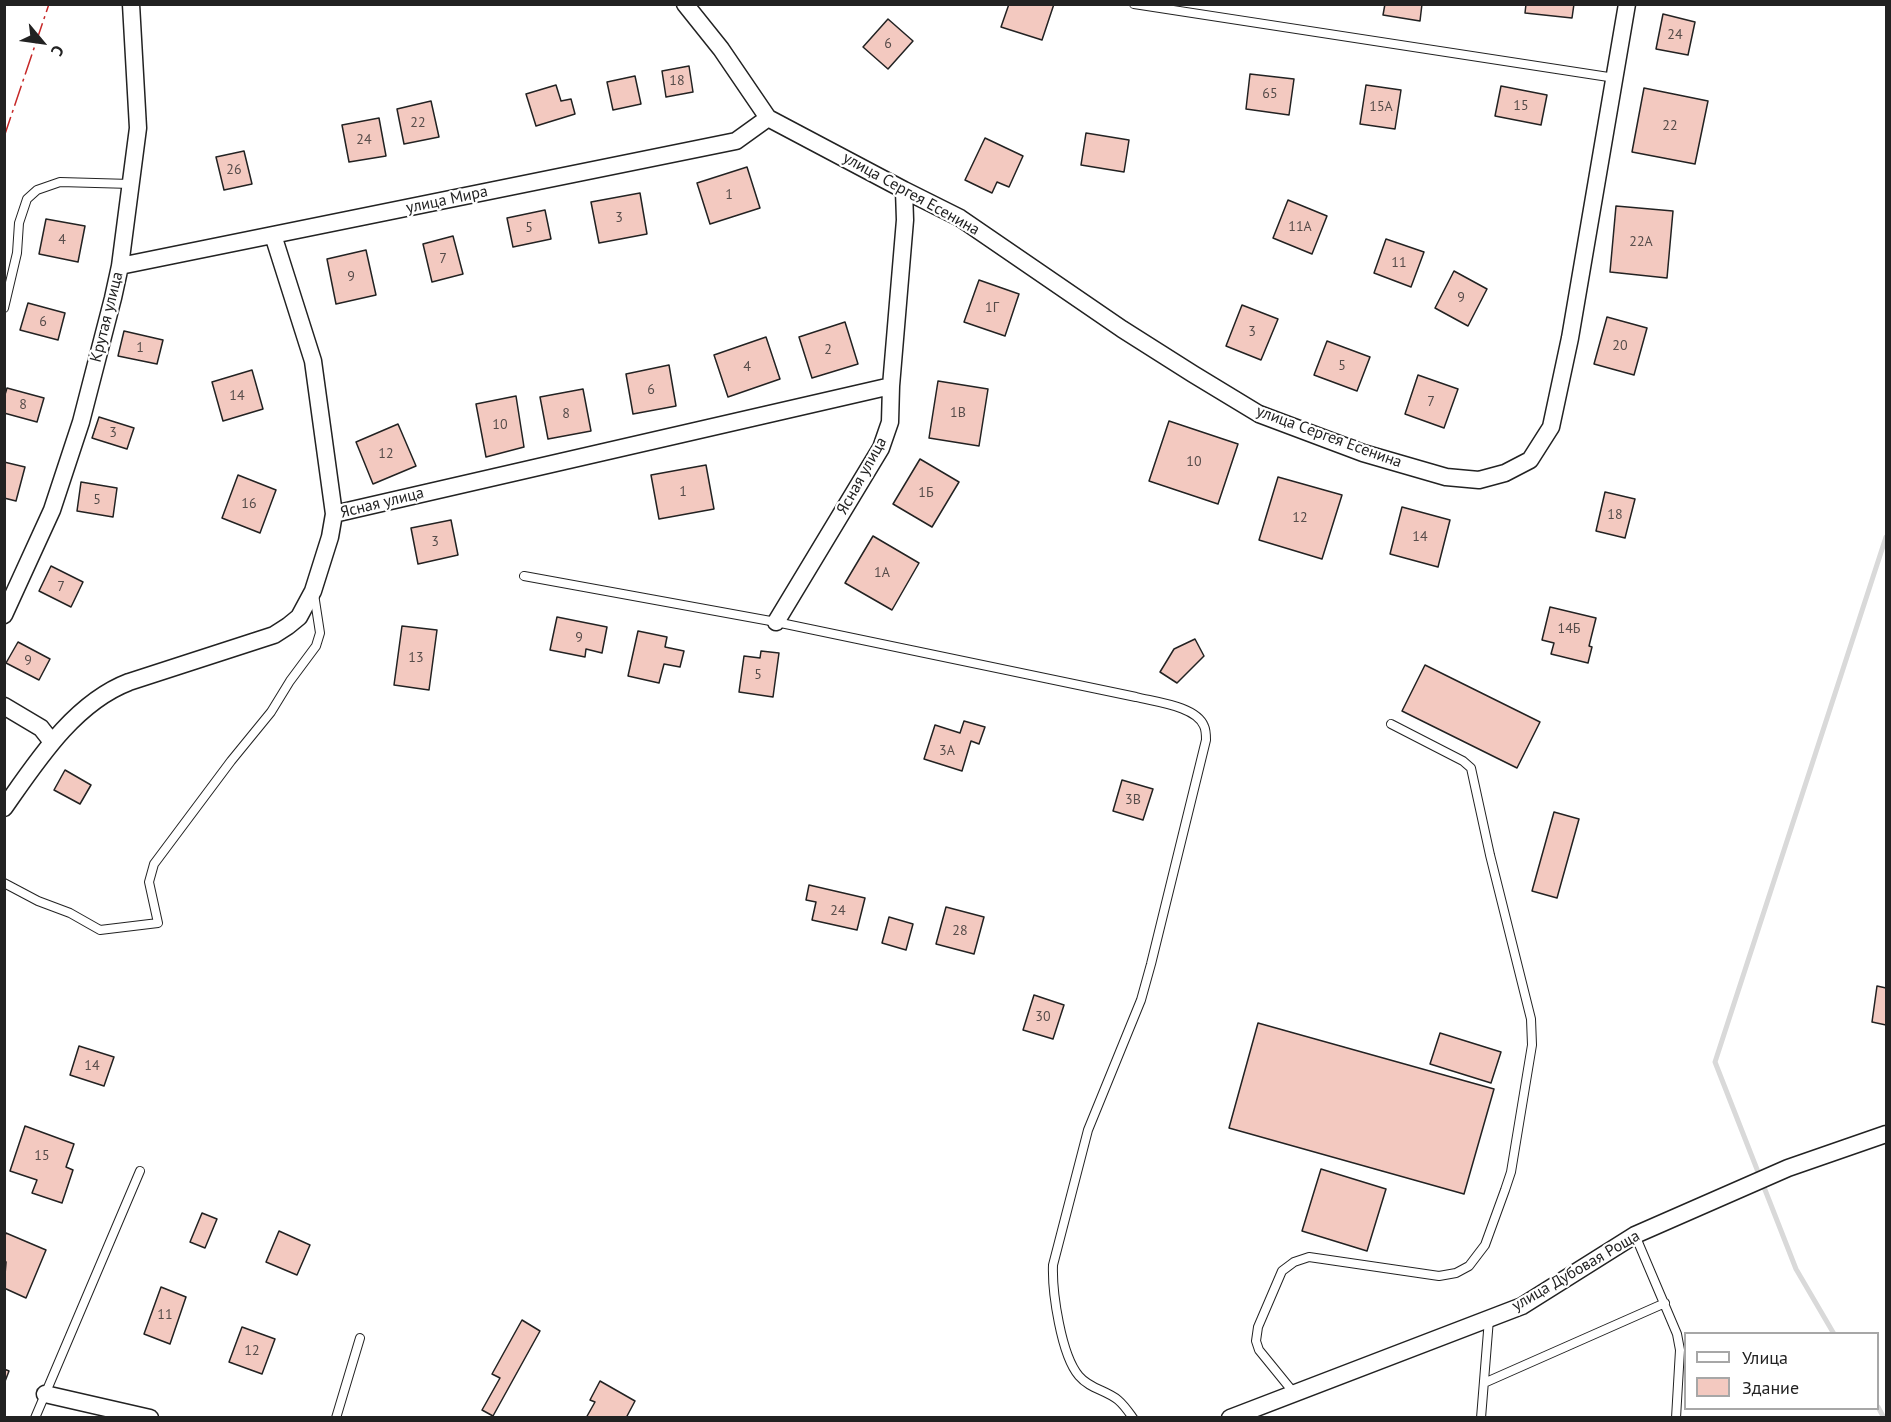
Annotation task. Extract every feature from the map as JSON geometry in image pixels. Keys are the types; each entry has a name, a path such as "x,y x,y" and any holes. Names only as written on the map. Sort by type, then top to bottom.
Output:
{"street":[{"name":"Крутая улица","path":"4,615 52,510 81,422 120,266 138,128 131,4"},
{"name":"улица Сергея Есенина","path":"685,4 721,49 768,118 960,218 1122,329 1259,414 1374,456 1446,477 1479,480 1505,473 1530,460 1551,427 1568,348 1627,4"},
{"name":"улица Мира","path":"120,266 736,141 768,118"},
{"name":"Ясная улица","path":"776,622 881,448 890,422 905,220 904,190"},
{"path":"273,235 313,361 334,514"},
{"name":"Ясная улица","path":"4,808 52,742 87,707 116,687 274,635 298,617 313,591 330,537 334,514 891,386"},
{"path":"4,706 41,728 52,742"},
{"name":"улица Дубовая Роща","path":"1230,1418 1522,1306 1635,1235 1788,1167 1887,1134"},
{"path":"45,1394 150,1418"}],"lane":[{"path":"1134,4 1615,78"},
{"path":"4,308 17,253 19,223 27,198 37,190 60,182 130,184"},
{"path":"524,576 776,622 1179,708 1200,720 1204,727 1206,740 1151,964 1141,1000 1088,1131 1053,1265 1052,1286 1067,1355 1079,1376 1095,1389 1116,1398 1132,1418"},
{"path":"4,883 100,930 158,923 149,882 154,864 231,761 271,712 316,646 320,633 313,591"},
{"path":"1294,1393 1259,1350 1256,1341 1258,1327 1282,1271 1294,1262 1309,1257 1440,1276 1456,1273 1469,1266 1485,1245 1511,1172 1532,1045 1531,1019 1471,768 1463,761 1391,724"},
{"path":"35,1418 140,1171"},
{"path":"1635,1235 1677,1334 1680,1350 1676,1418"},
{"path":"1484,1383 1665,1304"},
{"path":"1481,1418 1489,1318"},
{"path":"336,1418 360,1338"}],"building":[{"path":"1009,4 1054,4 1042,40 1001,27"},
{"path":"1385,4 1422,4 1420,21 1383,15"},
{"path":"1526,4 1574,4 1572,18 1525,13"},
{"path":"1663,14 1695,22 1688,55 1656,49"},
{"path":"888,19 913,41 888,69 863,47"},
{"path":"689,66 693,92 666,97 662,71"},
{"path":"1250,74 1294,79 1289,115 1246,109"},
{"path":"635,76 641,104 613,110 607,82"},
{"path":"556,85 561,101 571,99 575,114 536,126 526,94"},
{"path":"1366,85 1401,90 1395,129 1360,124"},
{"path":"1501,86 1547,95 1541,125 1495,116"},
{"path":"1644,88 1708,101 1695,164 1632,152"},
{"path":"431,101 439,137 404,144 397,109"},
{"path":"379,118 386,156 349,162 342,125"},
{"path":"1086,133 1129,140 1124,172 1081,165"},
{"path":"985,138 1023,156 1009,187 997,182 992,193 965,180"},
{"path":"244,151 252,184 224,190 216,157"},
{"path":"747,167 760,208 710,224 697,183"},
{"path":"640,193 647,234 599,243 591,202"},
{"path":"1288,200 1327,216 1312,254 1273,238"},
{"path":"1616,206 1673,211 1667,278 1610,272"},
{"path":"545,210 551,239 513,247 507,218"},
{"path":"46,219 85,226 78,262 39,254"},
{"path":"453,236 463,274 432,282 423,244"},
{"path":"1386,239 1424,252 1411,287 1374,273"},
{"path":"366,250 376,295 336,304 327,259"},
{"path":"1454,271 1487,289 1468,326 1435,308"},
{"path":"979,280 1019,294 1005,336 964,322"},
{"path":"28,303 65,313 58,340 20,330"},
{"path":"1242,305 1278,319 1261,360 1226,346"},
{"path":"1607,317 1647,328 1634,375 1594,364"},
{"path":"845,322 858,364 812,378 799,337"},
{"path":"124,331 163,340 157,364 118,356"},
{"path":"766,337 780,379 728,397 714,355"},
{"path":"1327,341 1370,357 1357,391 1314,375"},
{"path":"669,365 676,406 633,414 626,374"},
{"path":"252,370 263,409 223,421 212,382"},
{"path":"1418,375 1458,389 1444,428 1405,414"},
{"path":"938,381 988,389 979,446 929,438"},
{"path":"7,388 44,398 37,422 4,413"},
{"path":"583,389 591,431 548,439 540,397"},
{"path":"516,396 524,447 486,457 476,404"},
{"path":"99,417 134,428 127,449 92,438"},
{"path":"1169,421 1238,444 1218,504 1149,481"},
{"path":"398,424 416,466 373,484 356,442"},
{"path":"920,459 959,482 932,527 893,504"},
{"path":"4,462 25,467 16,501 4,498"},
{"path":"706,465 714,509 659,519 651,475"},
{"path":"238,475 276,490 260,533 222,518"},
{"path":"1278,477 1342,495 1322,559 1259,540"},
{"path":"81,482 117,488 113,517 77,511"},
{"path":"1605,492 1635,499 1625,538 1596,531"},
{"path":"1402,507 1450,520 1438,567 1390,554"},
{"path":"451,520 458,555 418,564 411,528"},
{"path":"873,536 919,563 892,610 845,583"},
{"path":"51,566 83,582 71,607 39,591"},
{"path":"1550,607 1596,618 1589,646 1592,647 1588,663 1551,654 1554,643 1542,640"},
{"path":"557,617 607,627 602,653 586,649 585,657 550,650"},
{"path":"402,626 437,630 429,690 394,685"},
{"path":"638,631 667,637 665,647 684,651 680,667 664,664 659,683 628,676"},
{"path":"1195,639 1204,656 1177,683 1160,672 1174,649"},
{"path":"18,642 50,659 39,680 6,663"},
{"path":"761,651 779,653 773,697 739,692 744,656 760,658"},
{"path":"1425,665 1540,722 1517,768 1402,711"},
{"path":"964,721 985,727 979,744 971,741 962,771 924,759 935,725 960,733"},
{"path":"65,770 91,785 80,804 54,790"},
{"path":"1122,780 1153,789 1143,820 1113,811"},
{"path":"1554,812 1579,819 1557,898 1532,891"},
{"path":"809,885 865,898 857,930 812,920 816,902 806,900"},
{"path":"946,907 984,917 974,954 936,944"},
{"path":"889,917 913,924 906,950 882,943"},
{"path":"1877,986 1886,988 1886,1025 1872,1022"},
{"path":"1034,995 1064,1005 1053,1039 1023,1030"},
{"path":"1258,1023 1494,1089 1464,1194 1229,1128"},
{"path":"1440,1033 1501,1052 1491,1083 1430,1064"},
{"path":"79,1046 114,1057 104,1086 70,1075"},
{"path":"25,1126 74,1144 66,1167 73,1170 62,1203 32,1193 37,1180 10,1171"},
{"path":"1321,1169 1386,1189 1367,1251 1302,1231"},
{"path":"202,1213 217,1219 205,1248 190,1242"},
{"path":"279,1231 310,1245 297,1275 266,1262"},
{"path":"6,1233 46,1250 26,1298 4,1288 6,1262 4,1261 4,1238"},
{"path":"161,1287 186,1297 170,1344 144,1334"},
{"path":"522,1320 540,1331 493,1416 482,1410 500,1378 492,1374"},
{"path":"242,1327 275,1339 262,1374 229,1362"},
{"path":"4,1369 9,1371 4,1384"},
{"path":"600,1381 635,1401 626,1418 586,1418 595,1402 590,1400"}],"waterway":[{"path":"1833,1332 1796,1269 1715,1062 1886,537"},
{"path":"1879,1409 1884,1418"}],"power":[{"path":"4,137 49,4"}]}
